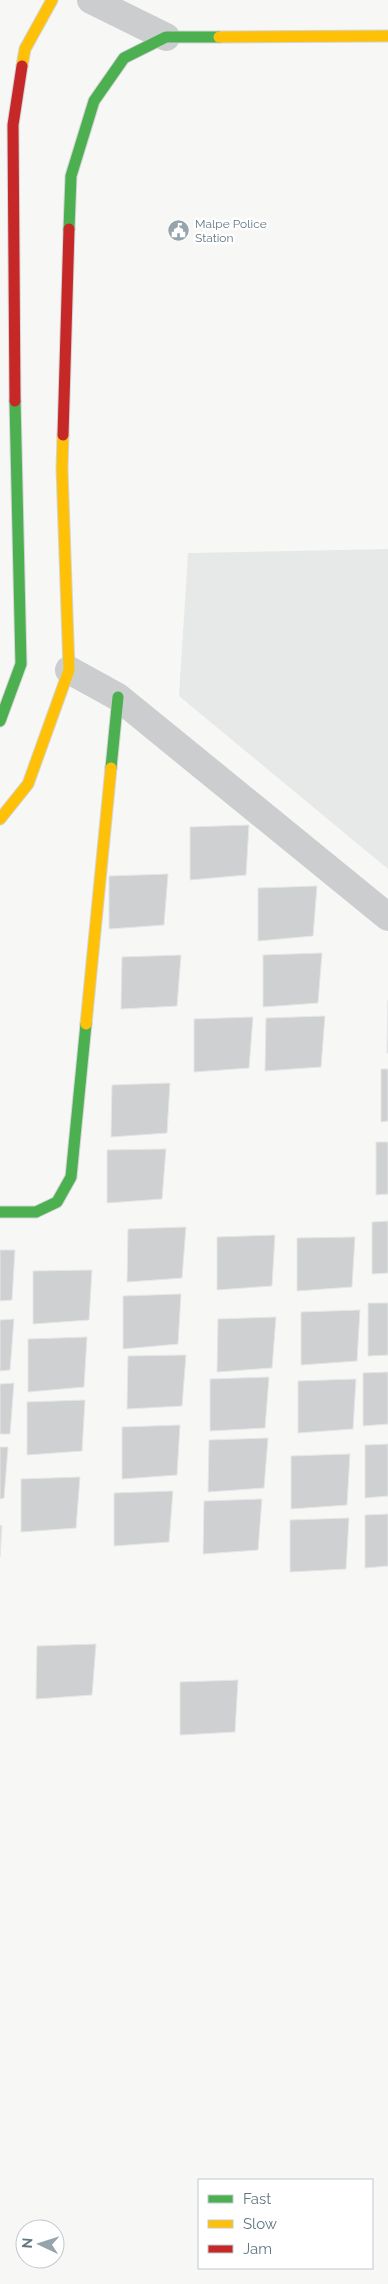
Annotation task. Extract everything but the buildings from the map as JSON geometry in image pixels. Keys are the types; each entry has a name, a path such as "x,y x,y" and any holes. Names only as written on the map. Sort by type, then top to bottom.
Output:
{"main road":[{"path":"0,721 21,664 15,415 13,125 25,49 52,0"},
{"path":"0,819 28,784 69,670 62,469 71,176 94,101 124,58 166,37 388,36"},
{"path":"0,1212 36,1212 57,1202 71,1177 118,697"}],"street":[{"path":"91,0 166,37"},
{"path":"69,670 118,697 388,917"}],"shaded area":[{"path":"388,549 388,869 179,696 188,553"}],"traffic: fast":[{"path":"69,229 71,176 94,101 124,58 166,37 219,37"},
{"path":"0,721 21,664 15,401"},
{"path":"111,768 118,697"},
{"path":"0,1212 36,1212 57,1202 71,1177 86,1024"}],"traffic: slow":[{"path":"22,66 25,49 52,0"},
{"path":"219,37 388,36"},
{"path":"0,819 28,784 69,670 62,469 63,435"},
{"path":"86,1024 111,768"}],"traffic: jam":[{"path":"15,401 13,125 22,66"},
{"path":"63,435 69,229"}],"place":[{"name":"Malpe Police Station","path":"179,231"}]}
